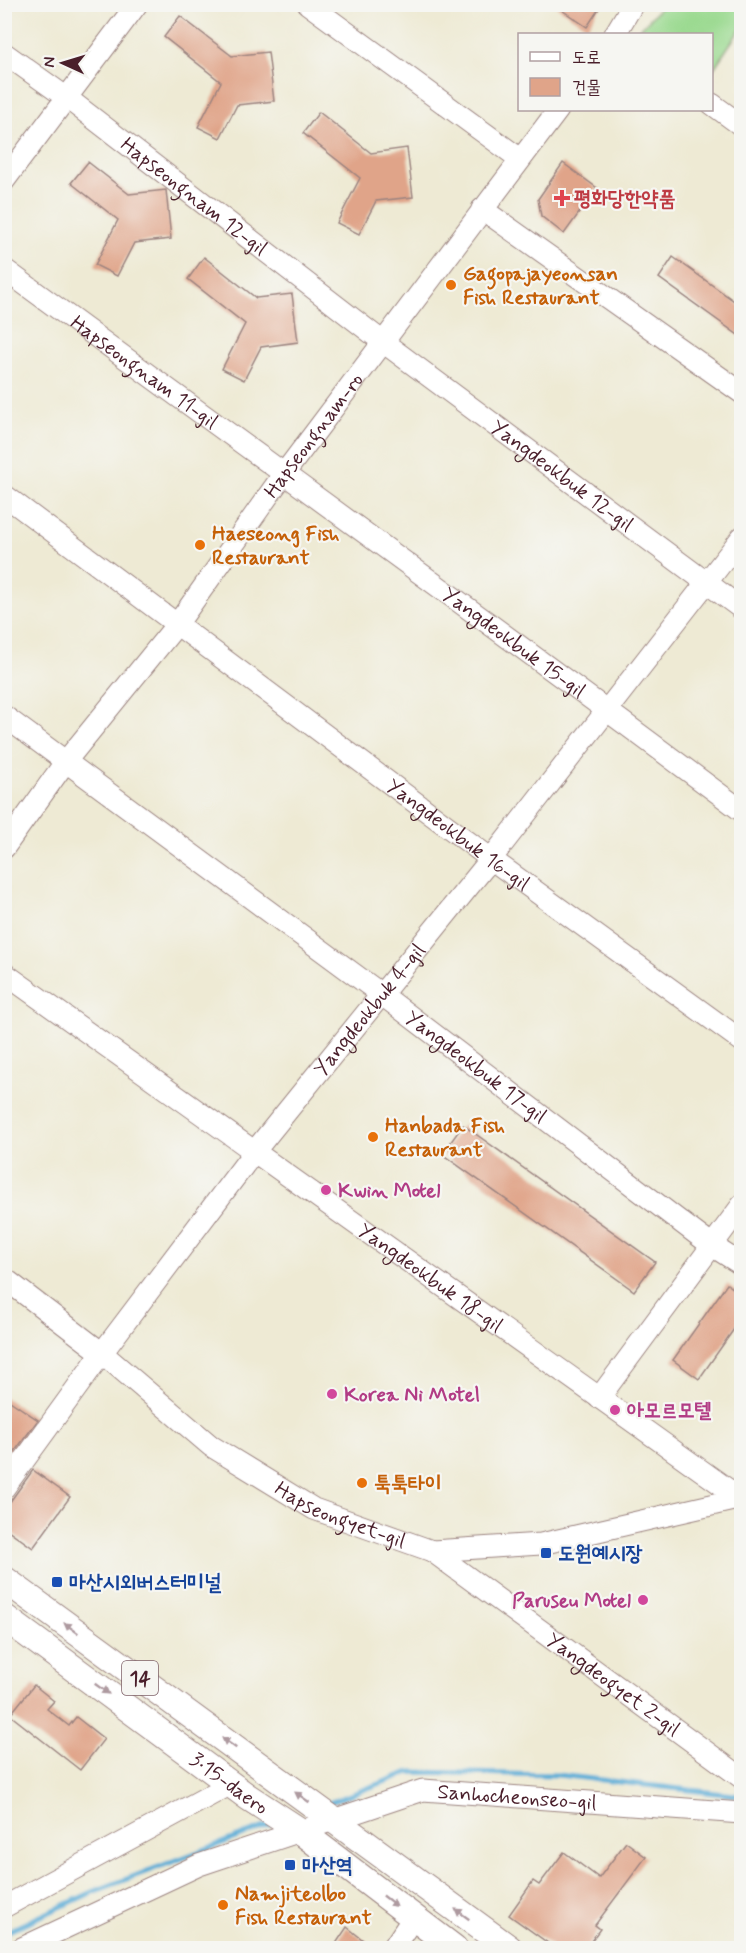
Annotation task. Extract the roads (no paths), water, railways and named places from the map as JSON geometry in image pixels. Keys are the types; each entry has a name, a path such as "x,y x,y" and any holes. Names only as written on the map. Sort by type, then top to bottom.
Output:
{"main road":[{"name":"3·15-daero","path":"4,1579 332,1818"},
{"name":"3·15-daero","path":"4,1617 239,1791 297,1830 454,1948"},
{"name":"14","path":"332,1818 509,1948"}],"street":[{"path":"4,181 137,4"},
{"path":"308,4 520,159"},
{"path":"617,33 633,4"},
{"name":"Hapseongnam 12-gil","path":"4,53 67,98 383,342"},
{"path":"713,105 741,126"},
{"name":"Hapseongnam-ro","path":"4,848 66,761 178,624 283,475 557,111"},
{"path":"482,209 741,393"},
{"name":"Hapseongnam 11-gil","path":"4,269 283,475"},
{"name":"Yangdeokbuk 12-gil","path":"383,342 741,609"},
{"name":"Yangdeokbuk 15-gil","path":"283,475 607,710 741,811"},
{"name":"Yangdeokbuk 16-gil","path":"4,495 491,859 741,1041"},
{"name":"Yangdeokbuk 4-gil","path":"4,1488 102,1353 254,1152 491,859 741,537"},
{"name":"Yangdeokbuk 17-gil","path":"4,716 381,994 741,1266"},
{"name":"Yangdeokbuk 18-gil","path":"4,973 741,1498"},
{"path":"600,1398 741,1205"},
{"name":"Hapseongyet-gil","path":"4,1278 102,1353 211,1446 314,1509 432,1551 541,1544 741,1498"},
{"name":"Yangdeogyet 2-gil","path":"432,1551 738,1772"},
{"name":"Sanhocheonseo-gil","path":"22,1948 200,1865 332,1818 423,1790 741,1813"},
{"path":"8,1900 239,1791"},
{"path":"393,1948 413,1918"}],"waterway":[{"path":"326,1804 410,1772 558,1775 742,1796"},
{"path":"4,1933 95,1891 275,1823"}],"place":[{"name":"평화당한약품","path":"562,198"},
{"name":"Gagopajayeonsan Fish Restaurant","path":"451,285"},
{"name":"Haeseong Fish Restaurant","path":"200,545"},
{"name":"Hanbada Fish Restaurant","path":"373,1137"},
{"name":"Kwin Motel","path":"326,1190"},
{"name":"Korea Ni Motel","path":"332,1394"},
{"name":"아모르모텔","path":"615,1410"},
{"name":"툭툭타이","path":"362,1483"},
{"name":"도원예시장","path":"546,1553"},
{"name":"마산시외버스터미널","path":"57,1582"},
{"name":"Paruseu Motel","path":"643,1600"},
{"name":"마산역","path":"290,1865"},
{"name":"Namjiteolbo Fish Restaurant","path":"223,1905"}]}
